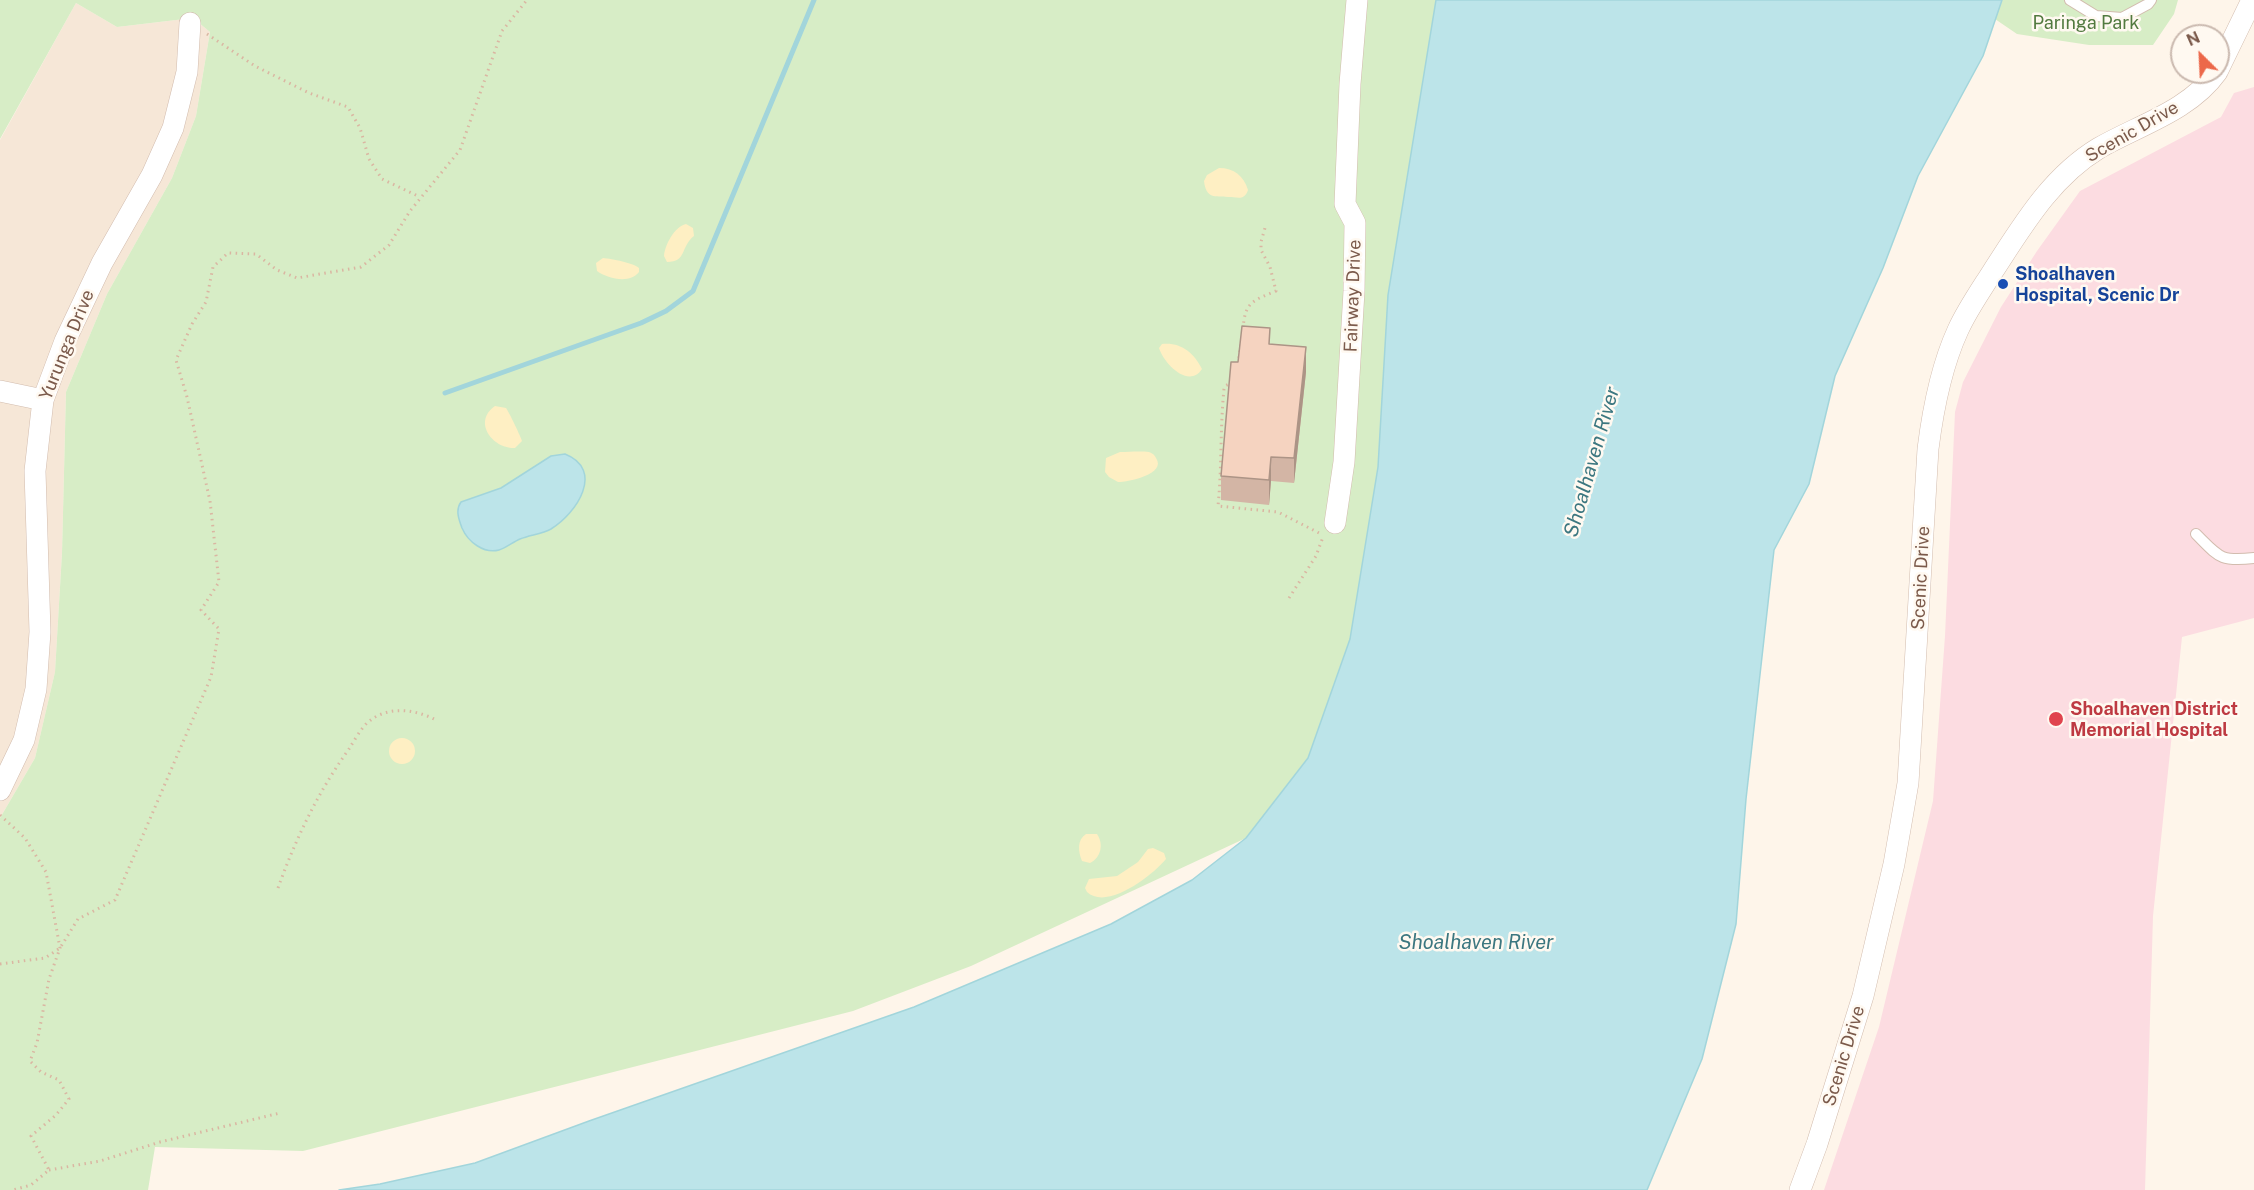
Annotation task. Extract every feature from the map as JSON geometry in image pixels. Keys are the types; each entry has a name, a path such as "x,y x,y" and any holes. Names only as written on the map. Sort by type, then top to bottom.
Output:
{"street":[{"name":"Fairway Drive","path":"1335,523 1344,462 1354,291 1355,223 1345,204 1350,84 1357,0"},
{"name":"Scenic Drive","path":"2230,45 2252,0"},
{"name":"Yurunga Drive","path":"0,790 24,740 36,689 40,632 35,471 43,400 65,341 102,263 152,175 173,128 187,72 190,23"},
{"name":"Scenic Drive","path":"1800,1190 1817,1144 1863,996 1894,864 1908,783 1929,439 1945,366 1958,330 2020,229 2044,195 2067,171 2098,149 2196,95 2208,84"},
{"path":"0,391 43,400"}],"lane":[{"path":"2070,0 2096,16 2122,18 2148,4 2151,0"},
{"path":"2196,534 2216,554 2230,561 2254,558"}],"path":[{"path":"49,1170 31,1136 56,1115 69,1099 58,1080 41,1072 30,1061 38,1043 49,980 60,948 78,919 115,900 211,677 219,629 201,610 219,582 210,501 188,397 176,360 192,324 206,302 213,267 228,253 256,254 277,270 297,278 360,267 389,244 421,197 460,150 502,31 527,0"},
{"path":"190,23 255,66 309,93 348,107 360,128 369,159 382,178 421,197"},
{"path":"1242,332 1244,312 1249,305 1276,291 1270,267 1262,250 1261,242 1265,228"},
{"path":"1238,366 1242,342"},
{"path":"1237,376 1235,381 1225,386 1224,389 1220,430 1222,467 1218,506 1278,512 1323,535 1316,556 1289,598"},
{"path":"278,888 295,841 322,788 367,723 394,711 408,710 420,712 436,720"},
{"path":"0,815 25,838 46,872 60,948"},
{"path":"0,964 45,958 60,948"},
{"path":"13,1190 31,1185 49,1170 100,1161 160,1142 280,1113"}],"shaded area":[{"path":"76,3 117,27 193,18 210,32 196,116 172,178 107,294 66,392 62,553 55,672 35,758 0,818 0,140"},
{"name":"Shoalhaven District Memorial Hospital","path":"2254,87 2254,618 2182,637 2153,916 2145,1190 1824,1190 1879,1027 1933,801 1945,636 1955,412 1963,382 2001,307 2080,191 2221,117 2234,93"}],"green space":[{"path":"0,0 1436,0 1388,295 1378,467 1350,639 1308,758 1246,838 971,966 853,1011 303,1151 155,1147 148,1190 0,1190 0,818 35,758 55,672 62,553 66,392 107,294 172,178 196,116 210,32 193,18 117,27 76,3 0,139"},
{"name":"Paringa Park","path":"2002,0 2178,0 2174,14 2153,45 2089,45 2017,34 1995,19"}],"sand":[{"path":"1219,168 1234,171 1241,177 1248,190 1245,196 1238,198 1209,194 1204,181 1207,175"},
{"path":"686,224 693,228 694,236 681,257 667,262 664,256 668,242 678,229"},
{"path":"603,258 633,264 639,268 639,272 625,279 607,276 597,271 596,263"},
{"path":"1162,344 1175,345 1186,350 1202,369 1190,376 1178,372 1171,367 1162,354 1159,348"},
{"path":"495,406 506,408 515,424 522,441 515,448 499,444 485,427 488,412"},
{"path":"1120,452 1150,452 1158,464 1151,473 1145,476 1118,482 1105,472 1106,458"},
{"path":"402,738 411,742 415,751 411,760 402,764 393,760 389,751 393,742"},
{"path":"1086,834 1097,834 1101,846 1097,858 1090,863 1082,861 1079,850 1081,839"},
{"path":"1153,848 1164,853 1166,859 1151,874 1129,889 1106,897 1096,897 1087,892 1085,888 1089,879 1117,876 1138,862 1148,849"}],"water":[{"name":"Shoalhaven River","path":"1436,0 2002,0 1983,56 1918,176 1883,268 1835,376 1809,484 1774,550 1746,799 1736,924 1702,1059 1647,1190 339,1190 380,1184 475,1163 914,1007 1111,924 1192,880 1246,838 1308,758 1350,639 1378,467 1388,295"},
{"path":"565,454 577,461 583,470 585,481 583,492 570,513 561,522 547,531 520,539 499,550 482,548 468,538 459,518 458,508 461,502 501,488 551,456"}],"building":[{"path":"1242,326 1270,328 1269,344 1306,347 1294,458 1271,457 1269,480 1221,476 1231,362 1238,362"}],"waterway":[{"path":"445,393 641,323 666,311 693,291 814,0"}],"place":[{"name":"Shoalhaven Hospital, Scenic Dr","path":"2003,284"},
{"name":"Shoalhaven District Memorial Hospital","path":"2056,719"}]}
